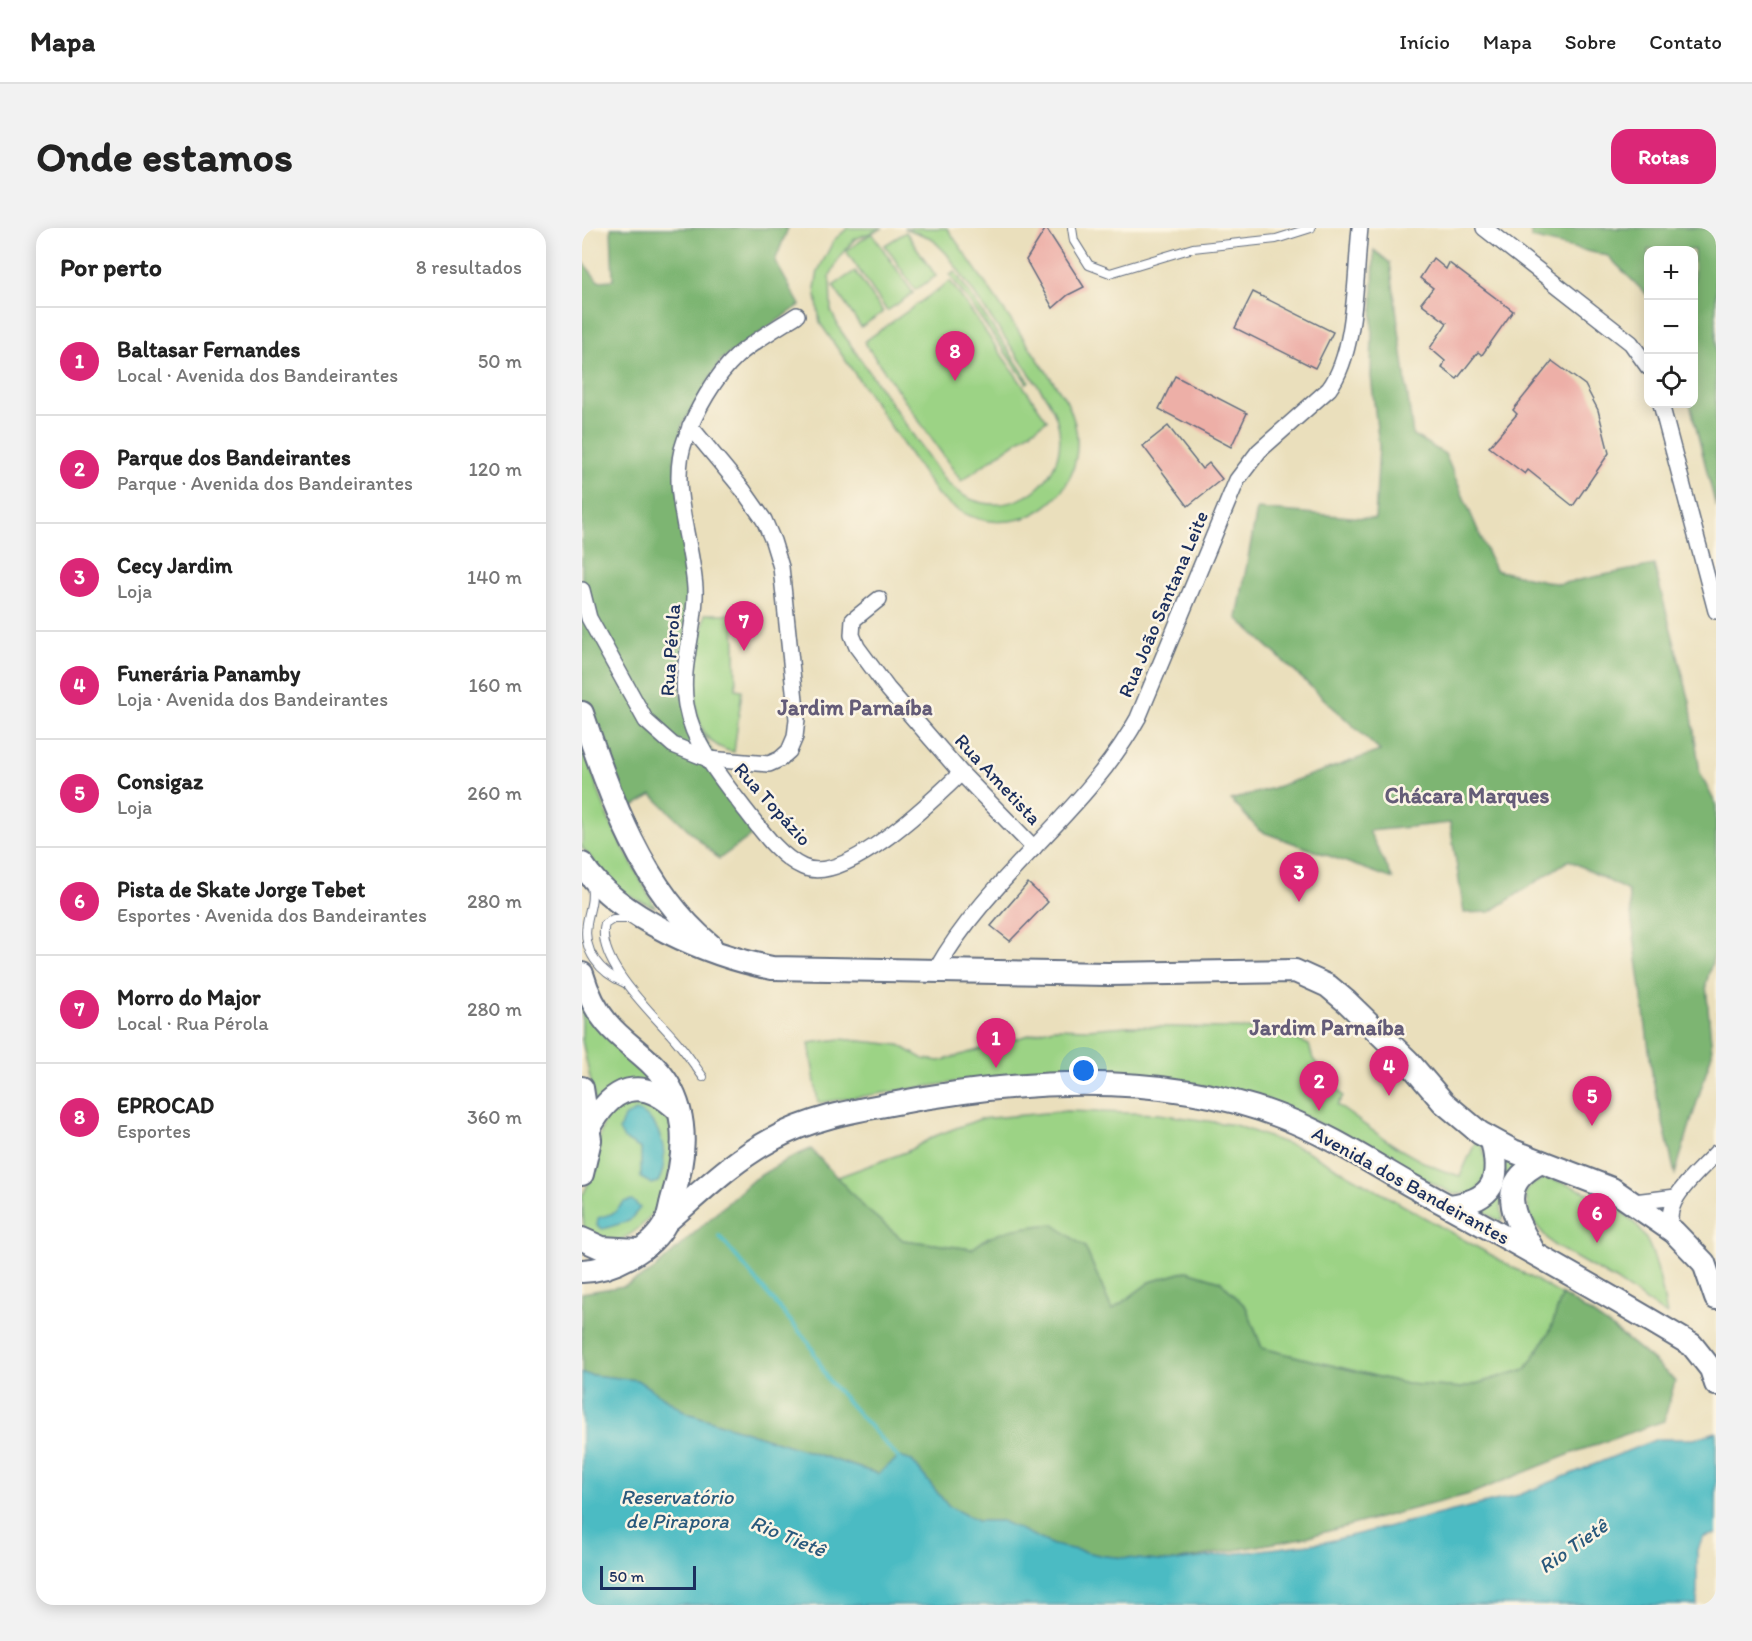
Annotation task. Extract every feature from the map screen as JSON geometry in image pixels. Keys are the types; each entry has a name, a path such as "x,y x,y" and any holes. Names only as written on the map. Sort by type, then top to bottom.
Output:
{"main road":[{"path":"582,713 606,784 642,858 686,921 726,957"},
{"path":"584,868 603,889 647,920 726,957 772,968 1108,974 1295,971 1329,986 1408,1061 1443,1101 1492,1141 1612,1189 1634,1202 1674,1232 1704,1263 1716,1298"},
{"path":"582,974 606,1022 658,1070 673,1094 678,1110 682,1161 666,1222"},
{"name":"Avenida dos Bandeirantes","path":"582,1271 617,1264 655,1236 666,1222 740,1158 774,1138 809,1123 855,1111 958,1091 1087,1083 1195,1094 1281,1116 1534,1252 1692,1345 1711,1369 1716,1384"},
{"path":"582,1088 589,1129 588,1152 582,1174"},
{"path":"589,1129 606,1103 628,1089 649,1090 678,1110"},
{"path":"1450,1206 1470,1203 1480,1198 1492,1184 1496,1165 1492,1141"},
{"path":"1534,1252 1517,1220 1511,1198 1518,1177 1541,1162"},
{"path":"582,1239 596,1247 637,1250"}],"street":[{"name":"Rua João Santana Leite","path":"936,970 974,913 1090,788 1121,749 1138,718 1228,501 1246,466 1258,452 1329,389 1338,376 1348,342 1360,228"},
{"path":"1484,228 1631,343 1644,361"},
{"name":"Rua Pérola","path":"708,759 689,718 684,692 695,597 679,472 680,457 690,426 717,381 736,357 797,315"},
{"path":"1662,408 1716,611"},
{"path":"582,590 589,618 646,721 673,745 708,759 757,765 780,759 789,751 795,737 797,719 781,567 764,520 743,490 690,426"},
{"name":"Rua Ametista","path":"879,599 853,620 852,635 857,647 961,774 1034,848"},
{"name":"Rua Topázio","path":"708,759 777,847 803,867 813,870 839,864 899,831 961,774"},
{"path":"1674,1232 1668,1223 1676,1197 1716,1153"},
{"path":"1634,1202 1676,1197"}],"lane":[{"path":"1072,228 1074,242 1089,266 1110,273 1193,248 1276,239 1311,228"},
{"path":"584,868 593,893 586,926 590,951 604,973 625,983"},
{"path":"647,920 621,918 605,924 605,942 625,983 676,1041 703,1077"}],"green space":[{"path":"611,228 788,228 775,261 800,305 721,360 682,426 674,461 692,575 680,692 756,832 719,859 652,795 625,811 582,698 582,261 598,281 613,280"},
{"path":"848,228 883,228 855,239 840,256 830,276 831,311 841,331 942,477 964,496 989,504 1012,502 1033,492 1049,475 1058,453 1059,428 1048,400 947,254 931,238 904,228 947,228 1066,400 1076,432 1075,462 1064,487 1045,507 1021,518 994,521 965,514 937,494 820,323 815,288 818,271 834,240"},
{"path":"1531,228 1716,228 1716,507 1691,408 1698,408 1698,246 1644,246 1644,292 1608,256 1531,238"},
{"path":"906,232 936,276 915,290 885,245"},
{"path":"872,233 913,293 887,311 846,251"},
{"path":"1374,250 1390,263 1413,435 1445,454 1495,570 1559,584 1654,565 1690,702 1700,773 1716,805 1716,948 1706,984 1712,1053 1675,1174 1653,1080 1628,891 1569,860 1490,912 1464,913 1450,823 1369,831 1393,879 1260,831 1231,800 1380,751 1237,618 1257,509 1375,519 1379,446 1371,376"},
{"path":"855,271 883,312 861,327 833,286"},
{"path":"955,272 1029,381 1027,383 950,275"},
{"path":"950,281 1047,420 961,481 864,342"},
{"path":"705,614 734,614 736,689 742,690 734,752 716,745 704,732 697,714 696,673"},
{"path":"582,744 609,820 655,907 635,899 610,883 582,847"},
{"path":"582,989 655,1081 595,1102 582,1040"},
{"path":"1127,1026 1275,1029 1309,1045 1313,1059 1343,1096 1337,1105 1380,1136 1427,1164 1460,1176 1477,1139 1482,1144 1489,1172 1475,1193 1453,1194 1307,1117 1259,1096 1154,1077 957,1082 818,1103 809,1043 841,1039 899,1045 923,1059 940,1061 1053,1028 1088,1029"},
{"path":"637,1095 667,1113 672,1151 670,1170 666,1188 647,1219 633,1232 616,1242 584,1231 582,1197 590,1180 604,1118"},
{"path":"1067,1111 1159,1114 1235,1125 1305,1150 1562,1295 1550,1331 1526,1369 1462,1388 1407,1384 1262,1348 1246,1307 1220,1281 1187,1271 1150,1282 1112,1310 1085,1247 988,1237 972,1249 903,1240 865,1208 835,1178 906,1152 935,1136 980,1119"},
{"path":"811,1149 865,1208 903,1240 972,1249 1000,1233 1053,1224 1085,1247 1112,1310 1150,1282 1187,1271 1220,1281 1246,1307 1262,1348 1407,1384 1462,1388 1526,1369 1550,1331 1562,1295 1621,1335 1675,1381 1664,1421 1578,1451 1470,1494 1302,1538 1169,1562 1104,1556 1053,1545 1002,1521 977,1521 948,1506 912,1461 899,1457 879,1474 687,1413 637,1380 582,1374 582,1293 624,1286 650,1273 754,1179 788,1159"},
{"path":"1503,1157 1518,1164 1513,1169 1503,1190 1501,1205 1503,1219 1499,1221 1482,1211"},
{"path":"1544,1178 1567,1184 1609,1203 1626,1214 1638,1227 1654,1256 1667,1315 1615,1280 1553,1245 1531,1219 1525,1193 1531,1185"}],"water":[{"path":"636,1111 645,1115 652,1122 662,1141 664,1163 662,1173 658,1182 652,1184 641,1178 641,1149 624,1139 619,1130 624,1117"},
{"path":"632,1200 640,1208 629,1221 603,1229 597,1226 598,1218 614,1213 624,1202"},
{"name":"Reservatório de Pirapora","path":"582,1374 637,1380 687,1413 878,1474 899,1457 912,1461 948,1506 977,1521 1002,1521 1053,1545 1104,1556 1169,1562 1325,1542 1519,1495 1657,1439 1694,1439 1716,1432 1716,1534 1704,1537 1697,1549 1697,1605 582,1605"}],"building":[{"path":"1046,228 1084,287 1068,295 1053,308 1026,260"},
{"path":"1433,258 1446,269 1449,263 1513,311 1482,355 1478,352 1457,379 1442,368 1445,361 1430,348 1447,323 1421,303 1433,288 1420,278"},
{"path":"1253,292 1333,332 1315,368 1235,328"},
{"path":"1552,361 1585,385 1598,410 1609,453 1573,506 1528,470 1525,474 1489,447 1517,414 1513,410"},
{"path":"1175,376 1247,413 1231,447 1159,409"},
{"path":"1168,426 1202,469 1209,463 1222,479 1188,506 1143,446"},
{"path":"1028,883 1048,902 1010,941 991,926"}],"waterway":[{"path":"719,1236 809,1343 829,1381 901,1461"}],"place":[{"name":"EPROCAD","path":"955,381"},
{"name":"Morro do Major","path":"744,651"},
{"name":"Cecy Jardim","path":"1299,902"},
{"name":"Baltasar Fernandes","path":"996,1068"},
{"name":"Funerária Panamby","path":"1389,1096"},
{"name":"Parque dos Bandeirantes","path":"1319,1111"},
{"name":"Consigaz","path":"1592,1126"},
{"name":"Pista de Skate Jorge Tebet","path":"1597,1243"}],"district":[{"name":"Jardim Parnaíba","path":"855,707"},
{"name":"Chácara Marques","path":"1467,795"},
{"name":"Jardim Parnaíba","path":"1327,1027"}],"water label":[{"name":"Rio Tietê","path":"788,1536"},
{"name":"Rio Tietê","path":"1573,1546"}]}
